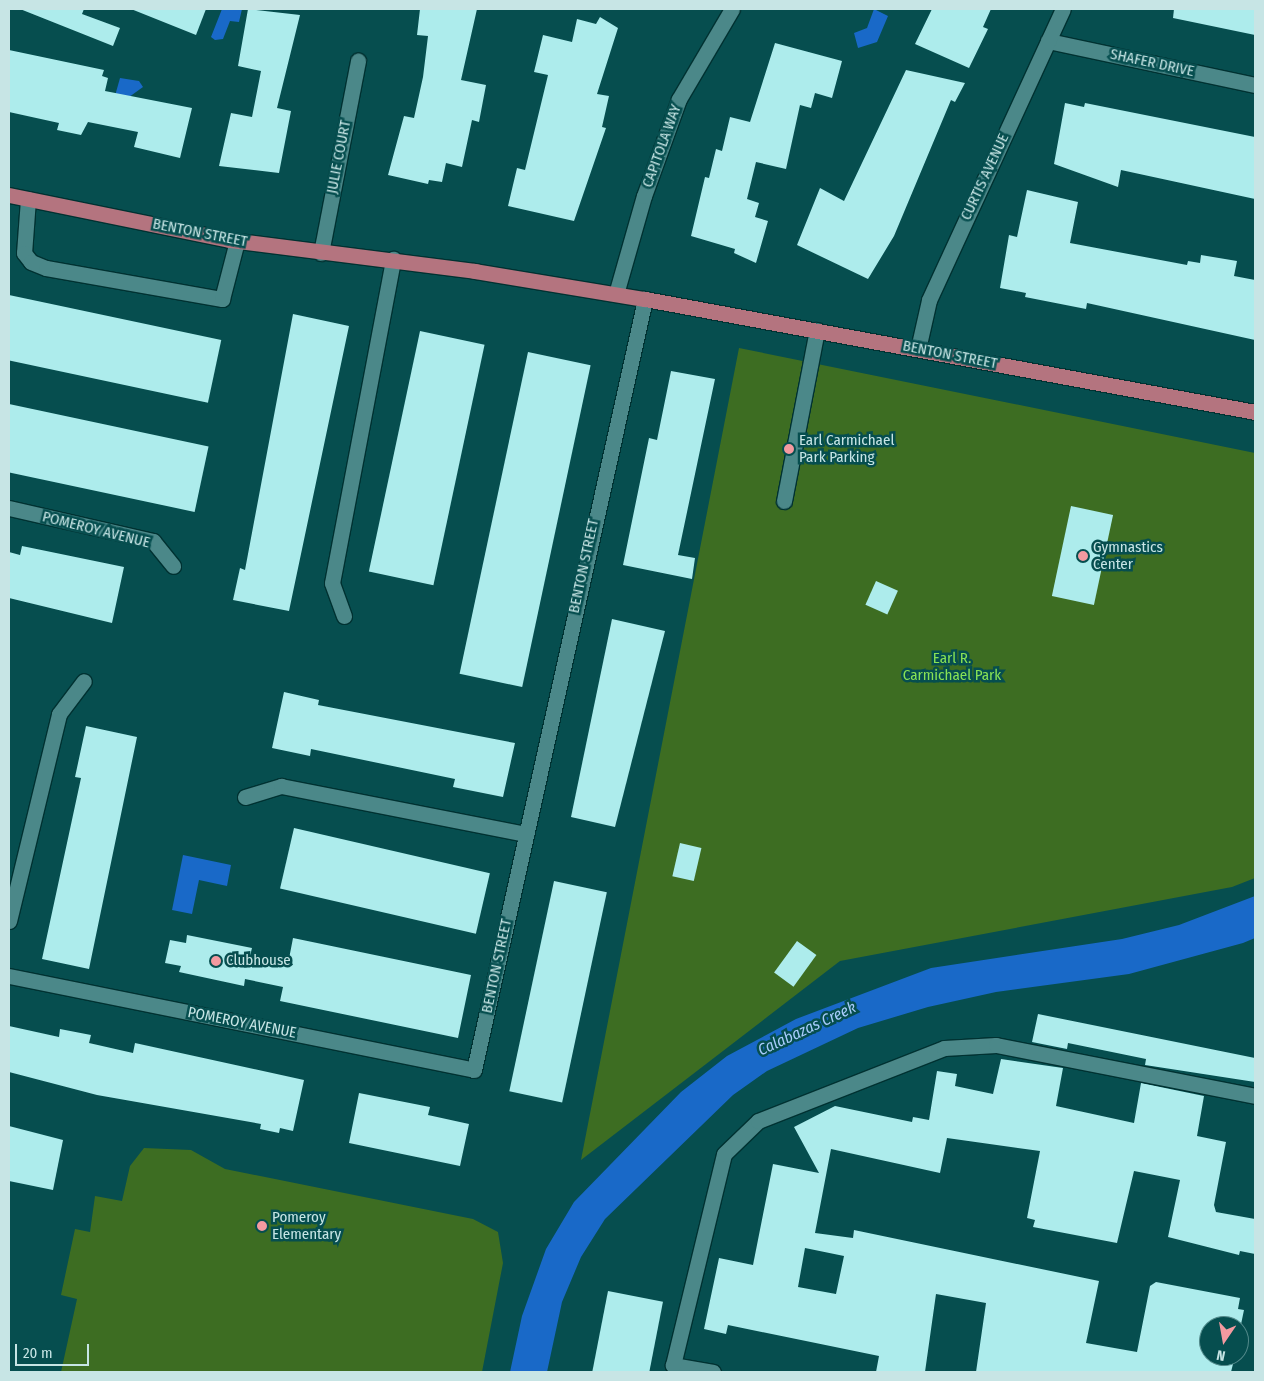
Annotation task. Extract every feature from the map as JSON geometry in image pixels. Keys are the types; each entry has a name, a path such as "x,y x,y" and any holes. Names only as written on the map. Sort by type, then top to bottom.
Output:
{"main road":[{"name":"BENTON STREET","path":"9,195 237,241 321,253 393,259 645,299 1255,412"}],"street":[{"name":"CAPITOLA WAY","path":"616,294 679,98 732,9"},
{"name":"CURTIS AVENUE","path":"918,349 929,300 1063,9"},
{"name":"SHAFER DRIVE","path":"1048,42 1255,85"},
{"name":"JULIE COURT","path":"321,253 358,60"},
{"path":"28,198 24,253 31,262 46,268 222,299 237,241"},
{"path":"344,616 332,584 393,259"},
{"name":"BENTON STREET","path":"474,1070 645,299"},
{"path":"784,501 817,330"},
{"name":"POMEROY AVENUE","path":"9,508 153,541 173,566"},
{"path":"9,921 59,714 84,681"},
{"path":"245,797 281,786 526,834"},
{"name":"POMEROY AVENUE","path":"9,976 474,1070"},
{"path":"713,1372 673,1364 724,1154 758,1121 944,1048 996,1044 1255,1096"}],"green space":[{"name":"Earl R. Carmichael Park","path":"739,348 1255,453 1255,878 1232,887 840,961 581,1160"},
{"name":"Pomeroy Elementary","path":"144,1148 191,1150 225,1169 473,1219 498,1232 503,1263 482,1372 61,1372 77,1299 61,1295 75,1229 90,1232 95,1196 122,1201 130,1166"}],"water":[{"path":"222,9 242,9 239,22 230,21 223,39 215,40 211,37"},
{"path":"874,9 888,16 877,42 858,48 854,33 867,28"},
{"path":"120,78 139,81 143,87 111,110"},
{"path":"183,855 231,865 227,886 199,880 192,914 172,910"},
{"name":"Calabazas Creek","path":"1255,896 1255,938 1243,943 1129,974 996,992 928,1007 858,1028 767,1071 733,1095 605,1219 581,1257 562,1302 547,1372 510,1372 522,1316 546,1249 574,1202 681,1092 727,1056 796,1019 931,968 1122,939 1179,925"}],"building":[{"path":"20,9 84,9 82,14 120,28 113,46"},
{"path":"131,9 206,9 196,35"},
{"path":"248,9 300,15 277,108 291,111 279,173 219,166 231,113 252,117 261,71 238,66"},
{"path":"420,9 477,9 461,80 486,85 479,122 472,120 462,167 446,163 442,182 429,180 428,184 388,175 404,116 414,118 423,77 428,36 417,35"},
{"path":"932,9 991,9 983,27 988,29 969,68 915,44"},
{"path":"1174,9 1255,9 1255,35 1173,18"},
{"path":"600,17 618,28 597,94 609,96 602,127 606,128 574,221 508,206 517,168 525,170 548,75 534,72 543,35 572,42 577,19 596,24"},
{"path":"775,43 842,61 832,98 815,93 811,108 800,105 786,169 756,162 747,199 759,203 755,217 768,221 756,263 734,253 735,249 691,236 705,177 709,178 716,149 722,151 730,117 750,122"},
{"path":"9,50 104,70 102,76 108,78 105,91 192,108 180,158 134,147 138,132 88,122 81,135 57,130 59,123 9,112"},
{"path":"906,70 965,83 955,102 951,100 894,236 868,279 797,245 820,188 844,201"},
{"path":"1065,103 1084,107 1085,103 1255,137 1255,199 1121,170 1118,187 1054,164"},
{"path":"1027,190 1078,202 1070,243 1187,265 1188,261 1200,263 1201,255 1237,261 1234,276 1255,280 1255,340 1087,303 1086,309 1025,297 1026,293 1000,288 1009,235 1017,237"},
{"path":"9,295 221,340 208,403 9,360"},
{"path":"293,314 349,326 289,611 233,600 240,568 245,570"},
{"path":"420,331 485,345 433,585 369,572"},
{"path":"528,352 591,365 522,687 460,674"},
{"path":"671,371 715,379 678,555 695,558 692,579 623,565 649,438 657,440"},
{"path":"9,404 209,446 195,512 9,472"},
{"name":"Gymnastics Center","path":"1071,506 1113,515 1094,605 1052,596"},
{"path":"22,546 124,567 112,623 9,598 9,552 20,555"},
{"path":"876,581 898,591 887,615 865,605"},
{"path":"612,619 665,631 615,827 571,817"},
{"path":"284,692 319,700 318,705 515,743 503,797 453,787 455,779 311,749 310,756 272,748"},
{"path":"86,726 137,737 89,969 42,959 81,778 75,777"},
{"path":"294,828 490,873 476,934 280,888"},
{"path":"680,843 701,848 694,881 672,876"},
{"path":"554,881 607,892 562,1103 509,1091"},
{"path":"187,935 252,948 250,956 288,964 293,938 471,975 458,1038 280,1001 283,987 245,979 244,986 179,972 181,966 165,963 170,940 186,943"},
{"path":"797,941 816,955 793,987 774,973"},
{"path":"1038,1014 1255,1058 1255,1082 1145,1065 1146,1059 1068,1043 1067,1049 1032,1042"},
{"path":"9,1026 59,1037 60,1029 91,1035 89,1043 133,1053 135,1043 304,1080 293,1131 280,1128 279,1133 260,1129 261,1124 97,1095 9,1072"},
{"path":"1001,1059 1063,1068 1056,1106 1134,1123 1141,1083 1204,1096 1197,1136 1226,1142 1214,1205 1216,1212 1255,1219 1255,1254 1240,1251 1239,1255 1168,1237 1180,1180 1134,1171 1117,1243 1033,1227 1035,1220 1027,1218 1040,1151 947,1138 940,1173 831,1149 815,1233 853,1238 854,1230 1099,1281 1086,1343 1137,1352 1150,1286 1156,1282 1240,1298 1238,1309 1244,1310 1243,1316 1199,1316 1199,1366 1232,1366 1231,1372 976,1372 986,1303 936,1294 925,1372 876,1372 879,1356 728,1325 726,1334 704,1329 719,1258 753,1265 773,1164 819,1173 794,1127 835,1106 912,1122 913,1117 929,1120 937,1071 957,1074 955,1086 993,1094","holes":["805,1248 844,1256 836,1294 798,1287"]},
{"path":"359,1093 430,1107 428,1115 469,1124 460,1166 349,1143"},
{"path":"9,1126 63,1140 53,1190 9,1181"},
{"path":"608,1291 663,1302 649,1372 592,1371"}],"place":[{"name":"Earl Carmichael Park Parking","path":"789,449"},
{"name":"Gymnastics Center","path":"1083,556"},
{"name":"Clubhouse","path":"216,961"},
{"name":"Pomeroy Elementary","path":"262,1226"}]}
